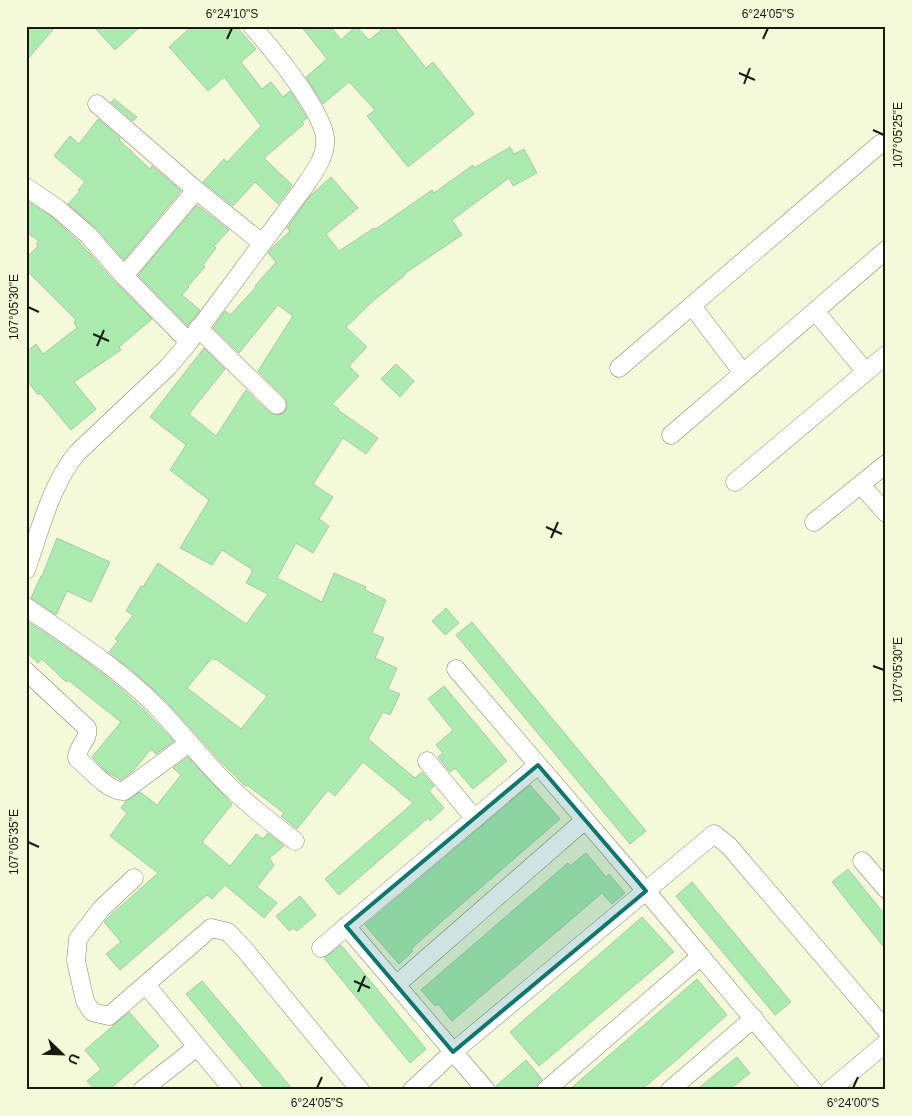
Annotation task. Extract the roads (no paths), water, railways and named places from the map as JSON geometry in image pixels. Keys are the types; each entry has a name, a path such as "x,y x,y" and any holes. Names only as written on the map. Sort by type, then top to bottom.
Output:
{"street":[{"path":"26,570 57,484 66,467 77,454 168,367 316,170 325,139 321,122 297,82 252,26"},
{"path":"97,104 196,190 262,243"},
{"path":"619,368 880,144 886,146"},
{"path":"26,187 57,208 88,235 124,276 277,405"},
{"path":"124,276 196,190"},
{"path":"671,435 886,250"},
{"path":"692,306 743,373"},
{"path":"815,311 866,372"},
{"path":"735,482 886,355"},
{"path":"814,522 886,464"},
{"path":"861,485 886,513"},
{"path":"26,607 94,654 128,681 156,706 221,778 260,814 295,842"},
{"path":"456,669 754,1018 813,1090"},
{"path":"26,672 87,728 88,735 78,752 77,758 110,788 124,791 190,743"},
{"path":"427,761 474,819"},
{"path":"321,948 538,765"},
{"path":"396,985 585,820"},
{"path":"412,1090 453,1052 714,834 729,846 886,1030"},
{"path":"862,861 886,889"},
{"path":"134,878 101,909 78,938 76,961 86,1001 92,1012 109,1016 211,928 228,932 360,1090"},
{"path":"346,926 486,1090"},
{"path":"546,1090 701,956"},
{"path":"146,985 233,1090"},
{"path":"670,1090 754,1018"},
{"path":"830,1090 886,1043"},
{"path":"142,1090 197,1047"}]}
